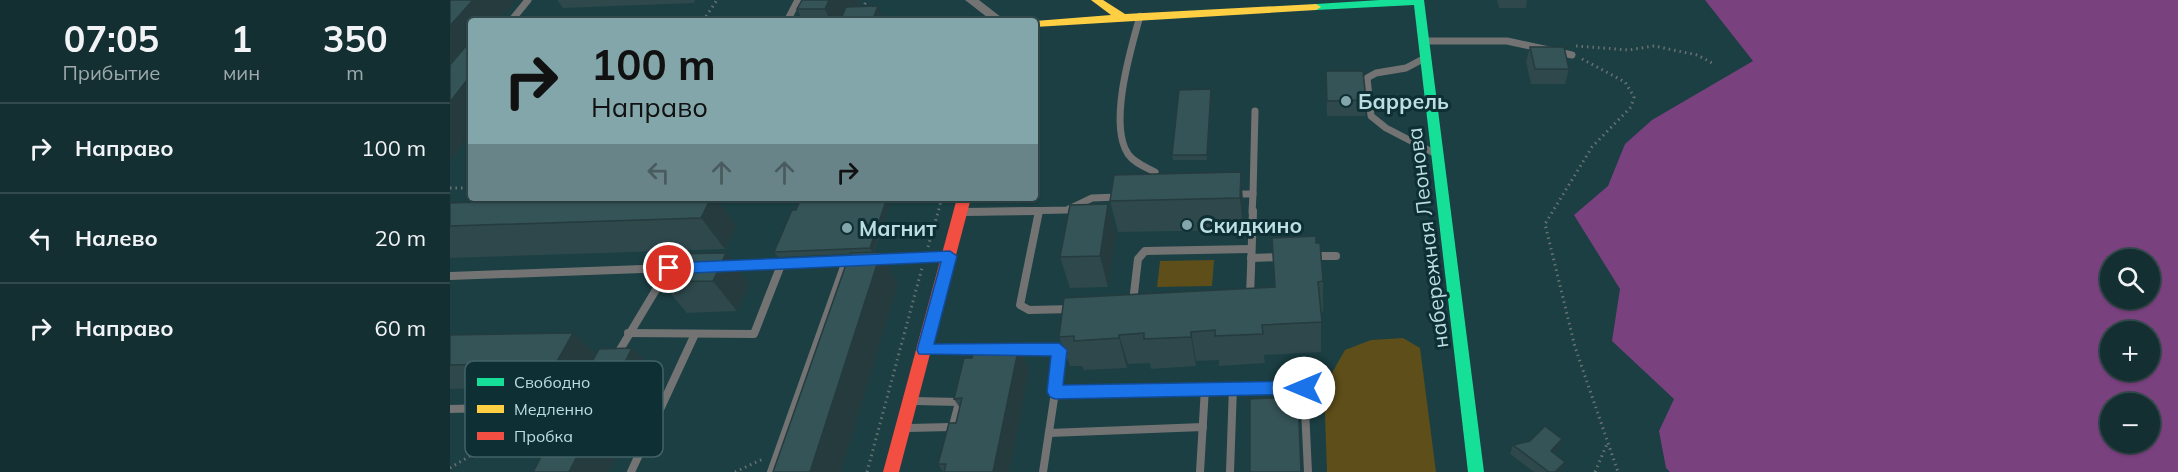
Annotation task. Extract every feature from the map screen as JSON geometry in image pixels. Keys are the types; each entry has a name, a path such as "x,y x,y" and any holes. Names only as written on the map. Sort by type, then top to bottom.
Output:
{"main road":[{"path":"1096,0 1122,17"},
{"path":"1038,24 1419,0"},
{"name":"набережная Леонова","path":"1419,0 1476,472"},
{"path":"891,472 963,201"}],"street":[{"path":"971,0 996,18"}],"lane":[{"path":"513,18 528,0"},
{"path":"789,18 798,0"},
{"path":"1140,16 1129,52 1121,132 1126,150 1136,162 1155,172"},
{"path":"1425,41 1507,41 1572,55"},
{"path":"1426,57 1406,68 1376,73 1367,78 1371,116 1386,128 1438,155"},
{"path":"1247,304 1250,299 1254,111"},
{"path":"1217,195 1252,194"},
{"path":"961,212 1072,209 1092,198 1123,196"},
{"path":"1039,211 1020,305 1029,310 1078,309"},
{"path":"1132,308 1138,259 1145,251 1251,253 1293,257"},
{"path":"714,267 950,256"},
{"path":"1304,256 1336,256"},
{"path":"771,472 846,261"},
{"path":"628,333 754,334 781,265"},
{"path":"614,361 628,333 669,268"},
{"path":"450,276 680,268"},
{"path":"1122,308 1143,308"},
{"path":"1065,319 1066,309"},
{"path":"663,403 695,334"},
{"path":"1043,472 1061,339"},
{"path":"924,350 994,350"},
{"path":"969,361 972,350"},
{"path":"1005,350 1059,350"},
{"path":"950,438 964,381"},
{"path":"1055,392 1233,387 1304,388 1308,472"},
{"path":"1230,472 1233,387"},
{"path":"1200,472 1205,388"},
{"path":"910,401 959,402"},
{"path":"450,409 465,409"},
{"path":"903,428 952,427"},
{"path":"1049,433 1203,427"},
{"path":"631,472 638,457"}],"path":[{"path":"705,18 717,0"},
{"path":"861,10 867,0"},
{"path":"1570,46 1591,45 1629,50 1654,46 1696,55 1714,64"},
{"path":"1572,55 1592,63 1625,82 1634,97 1631,107 1592,147 1545,224 1575,347 1618,472"},
{"path":"450,188 468,188"},
{"path":"867,472 941,201"},
{"path":"1595,472 1607,442"},
{"path":"735,472 778,452"},
{"path":"450,468 468,457"}],"shaded area":[{"path":"1705,0 2178,0 2178,472 1670,472 1666,468 1659,431 1674,399 1612,341 1620,289 1574,215 1608,186 1625,144 1652,120 1753,61"},
{"path":"1214,260 1212,286 1157,287 1160,261"},
{"path":"1403,338 1420,348 1436,472 1327,472 1324,387 1345,350 1371,340"}],"building":[{"path":"450,0 473,0 450,26"},
{"path":"802,0 829,0 825,9 797,9"},
{"path":"878,6 873,18 841,18 846,7"},
{"path":"465,47 468,47 468,79 450,102 450,65"},
{"path":"1530,47 1564,47 1569,69 1535,69"},
{"path":"1326,71 1363,71 1366,100 1327,101"},
{"path":"1211,89 1207,155 1172,155 1179,90"},
{"path":"1241,172 1240,198 1110,201 1114,175"},
{"path":"710,201 701,218 450,226 450,203"},
{"path":"800,201 886,201 870,248 774,252 792,210 796,210"},
{"path":"1108,204 1100,256 1060,257 1070,205"},
{"path":"1316,236 1316,243 1320,243 1323,281 1318,282 1322,322 1262,325 1263,334 1215,336 1215,330 1191,332 1191,337 1144,339 1144,333 1119,335 1119,338 1074,341 1074,336 1059,337 1064,298 1275,287 1272,238"},
{"path":"881,252 810,472 773,472 850,253"},
{"path":"726,253 713,281 661,282 675,254"},
{"path":"573,333 557,361 465,361 465,365 450,365 450,335"},
{"path":"1019,346 993,472 944,472 946,464 938,464 949,423 956,423 962,398 954,399 964,358 972,358 974,347"},
{"path":"632,348 625,361 593,361 599,349"},
{"path":"1298,397 1301,472 1250,472 1250,399"},
{"path":"1545,426 1562,439 1551,451 1565,462 1555,472 1549,472 1513,445 1530,441"},
{"path":"541,457 577,457 569,472 533,472"}],"traffic: fast":[{"path":"1419,0 1476,472"},
{"path":"1316,7 1419,1"}],"traffic: slow":[{"path":"1096,0 1123,17 1316,7"},
{"path":"1038,24 1123,17"}],"traffic: jam":[{"path":"891,472 963,201"}],"place":[{"name":"Баррель","path":"1346,101"},
{"name":"Скидкино","path":"1187,225"},
{"name":"Магнит","path":"847,228"}],"route":[{"path":"669,268 950,256 924,350 1059,350 1055,392 1233,387 1304,388"}]}
